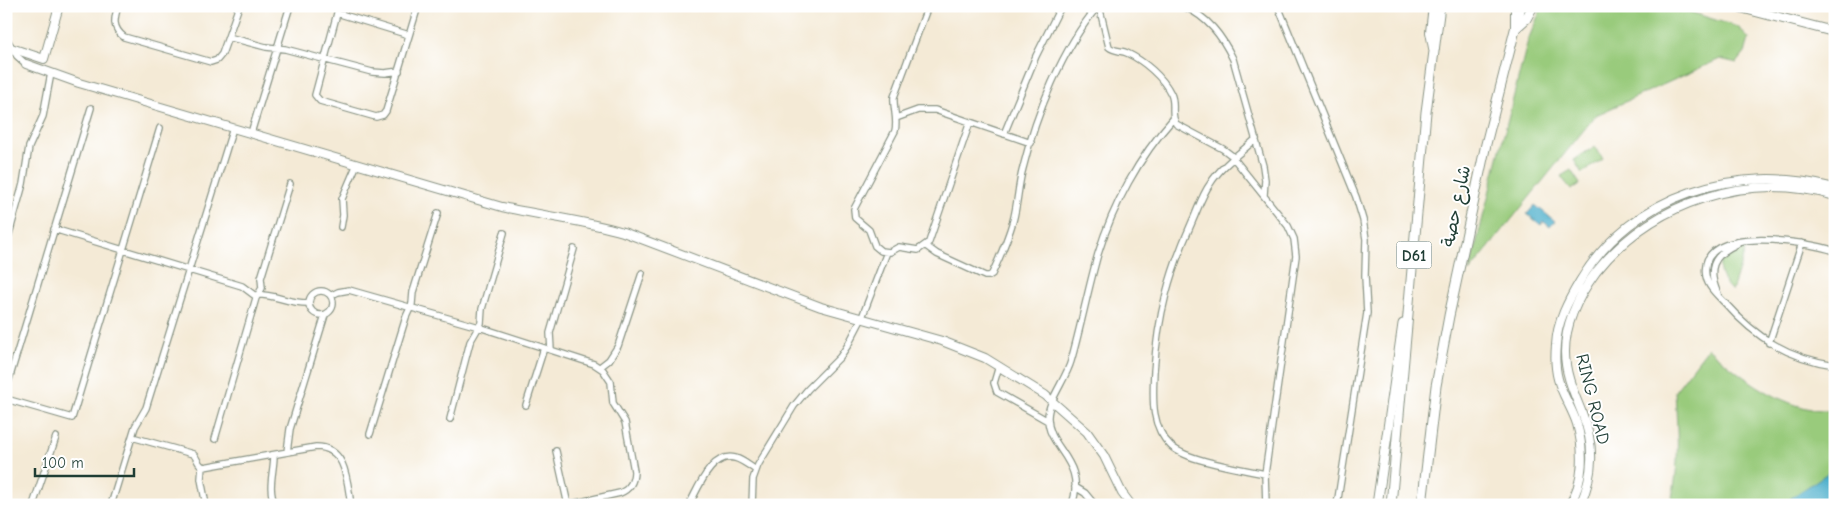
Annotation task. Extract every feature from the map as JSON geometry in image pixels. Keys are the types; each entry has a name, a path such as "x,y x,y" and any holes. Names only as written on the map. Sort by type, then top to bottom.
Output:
{"highway":[{"path":"1434,6 1431,32 1434,48"},
{"path":"1516,6 1516,27"}],"main road":[{"name":"شارع حصة","path":"1391,505 1426,112 1440,6"},
{"name":"شارع حصة","path":"1422,505 1436,386 1449,316 1486,144 1521,6"},
{"path":"1516,27 1526,19 1533,6"},
{"path":"1735,6 1835,32"},
{"path":"1377,505 1399,353 1406,288 1414,260"}],"street":[{"path":"11,48 44,59 59,6"},
{"path":"118,6 114,24 124,37 204,61 214,62 220,57 239,6"},
{"path":"251,133 290,6"},
{"path":"339,6 314,92 318,99 373,117 381,116 386,111 418,6"},
{"path":"928,6 894,98 896,127 893,136 853,211 855,218 869,230 877,248 887,252 897,248 916,250 926,246 931,238 970,122"},
{"path":"1004,134 1036,56 1056,14 1062,6"},
{"path":"1098,6 1109,47 1132,56 1160,78 1172,97 1173,119 1180,128 1223,149 1234,158 1288,226 1294,239 1296,251 1265,474 1266,505"},
{"path":"926,246 933,252 984,276 991,275 1013,221 1020,178 1046,100 1068,49 1098,6"},
{"path":"1183,6 1207,21 1220,35 1236,68 1264,173 1264,195"},
{"path":"1278,6 1356,197 1365,229 1367,313 1337,505"},
{"path":"337,14 409,35"},
{"path":"228,37 372,72 385,73 399,70"},
{"path":"6,38 17,56 28,65 51,73 502,207 592,224 623,232 821,307 956,345 999,366 1052,401 1073,419 1093,439 1104,456 1122,493 1131,505"},
{"path":"28,65 34,55"},
{"path":"6,245 23,184 29,146 44,116 51,73"},
{"path":"7,386 91,108"},
{"path":"896,118 924,109 939,111 1031,143"},
{"path":"1072,505 1075,487 1074,474 1070,462 1052,434 1048,421 1048,410 1068,368 1098,256 1112,217 1142,159 1173,119"},
{"path":"6,399 72,418 160,128"},
{"path":"111,505 136,424 146,408 233,128"},
{"path":"1256,139 1217,174 1208,186 1177,255 1170,276 1157,336 1152,404 1156,422 1171,446 1179,452 1195,458 1265,474"},
{"path":"341,227 343,215 342,198 357,164"},
{"name":"RING ROAD","path":"1569,505 1579,482 1582,466 1581,450 1577,424 1558,378 1555,361 1556,343 1559,325 1567,305 1584,274 1598,255 1621,233 1650,211 1677,197 1707,186 1742,179 1766,178 1788,179 1835,188"},
{"path":"215,439 258,294 262,288 261,278 290,184"},
{"name":"RING ROAD","path":"1580,505 1587,490 1591,474 1592,457 1589,433 1566,371 1565,351 1567,332 1572,313 1581,295 1606,260 1628,239 1660,217 1694,201 1722,192 1743,188 1787,188 1835,196"},
{"path":"370,434 438,213"},
{"path":"54,229 242,286 252,294 266,294 293,303 309,303"},
{"path":"450,418 470,342 479,328 482,309 504,233"},
{"path":"1834,363 1800,357 1769,343 1743,322 1720,298 1712,277 1714,262 1725,250 1741,242 1771,240 1802,243 1835,252"},
{"path":"1769,343 1802,243"},
{"path":"551,350 550,333 574,249"},
{"path":"752,505 752,484 756,470 794,406 840,357 857,331 887,252"},
{"path":"600,367 609,360 618,346 642,272"},
{"path":"324,290 332,295 334,301 330,312 318,315 313,312 309,303 312,294 324,290"},
{"path":"332,295 348,290 479,328 600,367 609,378 613,403 625,422 634,480 627,489 620,493 568,505 556,451"},
{"path":"287,452 290,429 324,315"},
{"path":"526,405 544,348"},
{"path":"999,366 994,382 997,392 1048,421"},
{"path":"33,505 56,437"},
{"path":"132,437 193,454 202,466 201,479 206,505"},
{"path":"202,466 207,467 321,447 335,452 343,464 351,505"},
{"path":"274,454 270,485 275,505"},
{"path":"689,505 709,470 720,460 728,457 737,458 756,470"},
{"path":"1075,487 1085,493 1095,505"}],"green space":[{"path":"1544,6 1671,6 1738,27 1749,39 1745,53 1737,63 1720,59 1596,115 1469,272 1528,40"},
{"path":"1595,146 1603,159 1582,173 1574,160"},
{"path":"1571,170 1580,184 1571,190 1561,176"},
{"path":"1747,244 1732,291 1721,276 1720,262 1729,250"},
{"path":"1708,348 1743,377 1783,400 1811,409 1835,411 1835,505 1670,505 1677,462 1675,391"}],"water":[{"path":"1535,205 1555,221 1550,227 1544,222 1541,225 1527,214"},
{"path":"1835,468 1835,505 1781,505"}]}
